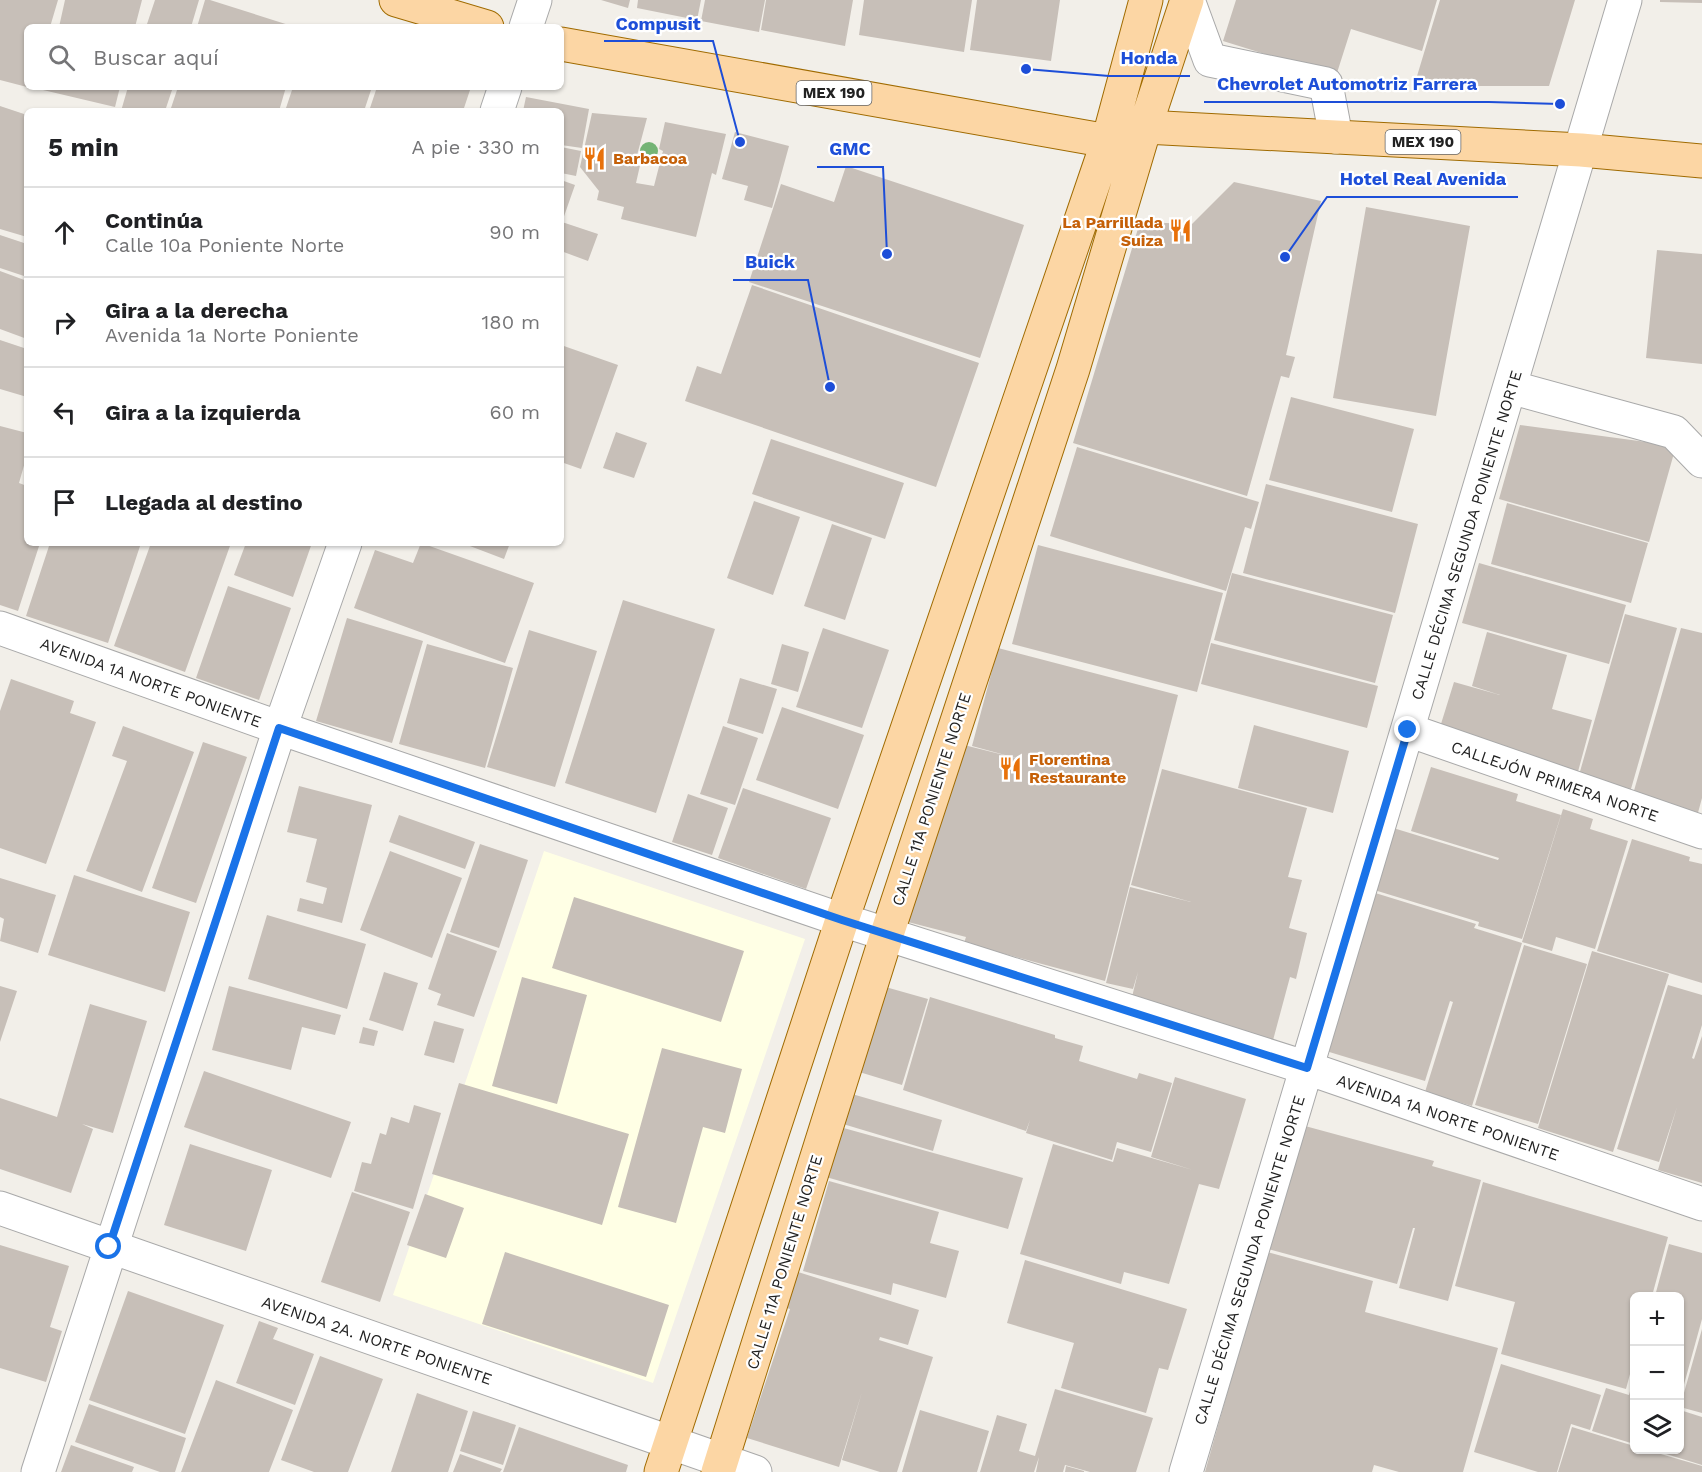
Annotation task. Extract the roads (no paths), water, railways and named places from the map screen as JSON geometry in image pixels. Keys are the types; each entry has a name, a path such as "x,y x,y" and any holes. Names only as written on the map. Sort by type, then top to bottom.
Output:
{"main road":[{"path":"396,0 478,24"},
{"path":"667,1458 842,920 1108,141 1146,0"},
{"name":"CALLE 11A PONIENTE NORTE","path":"720,1466 887,934 1073,369 1145,127 1188,0"},
{"name":"MEX 190","path":"564,45 1108,141 1145,127 1581,150 1702,161"},
{"path":"1033,358 1073,369"}],"street":[{"path":"527,24 535,0"},
{"path":"1188,0 1210,60 1326,84 1336,137"},
{"name":"CALLE DÉCIMA SEGUNDA PONIENTE NORTE","path":"1186,1472 1625,0"},
{"path":"498,108 504,90"},
{"path":"1510,387 1674,432 1702,460"},
{"path":"38,1472 279,728 344,546"},
{"name":"AVENIDA 1A NORTE PONIENTE","path":"0,628 279,728 842,920 1307,1068 1702,1204"},
{"name":"CALLEJÓN PRIMERA NORTE","path":"1408,730 1702,832"},
{"name":"AVENIDA 2A. NORTE PONIENTE","path":"0,1208 667,1458 755,1472"}],"place":[{"name":"Honda","path":"1026,69"},
{"name":"Chevrolet Automotriz Farrera","path":"1560,104"},
{"name":"Compusit","path":"740,142"},
{"name":"Barbacoa","path":"595,158"},
{"name":"La Parrillada Suiza","path":"1181,231"},
{"name":"GMC","path":"887,254"},
{"name":"Hotel Real Avenida","path":"1285,257"},
{"name":"Buick","path":"830,387"},
{"name":"Florentina Restaurante","path":"1011,768"}]}
